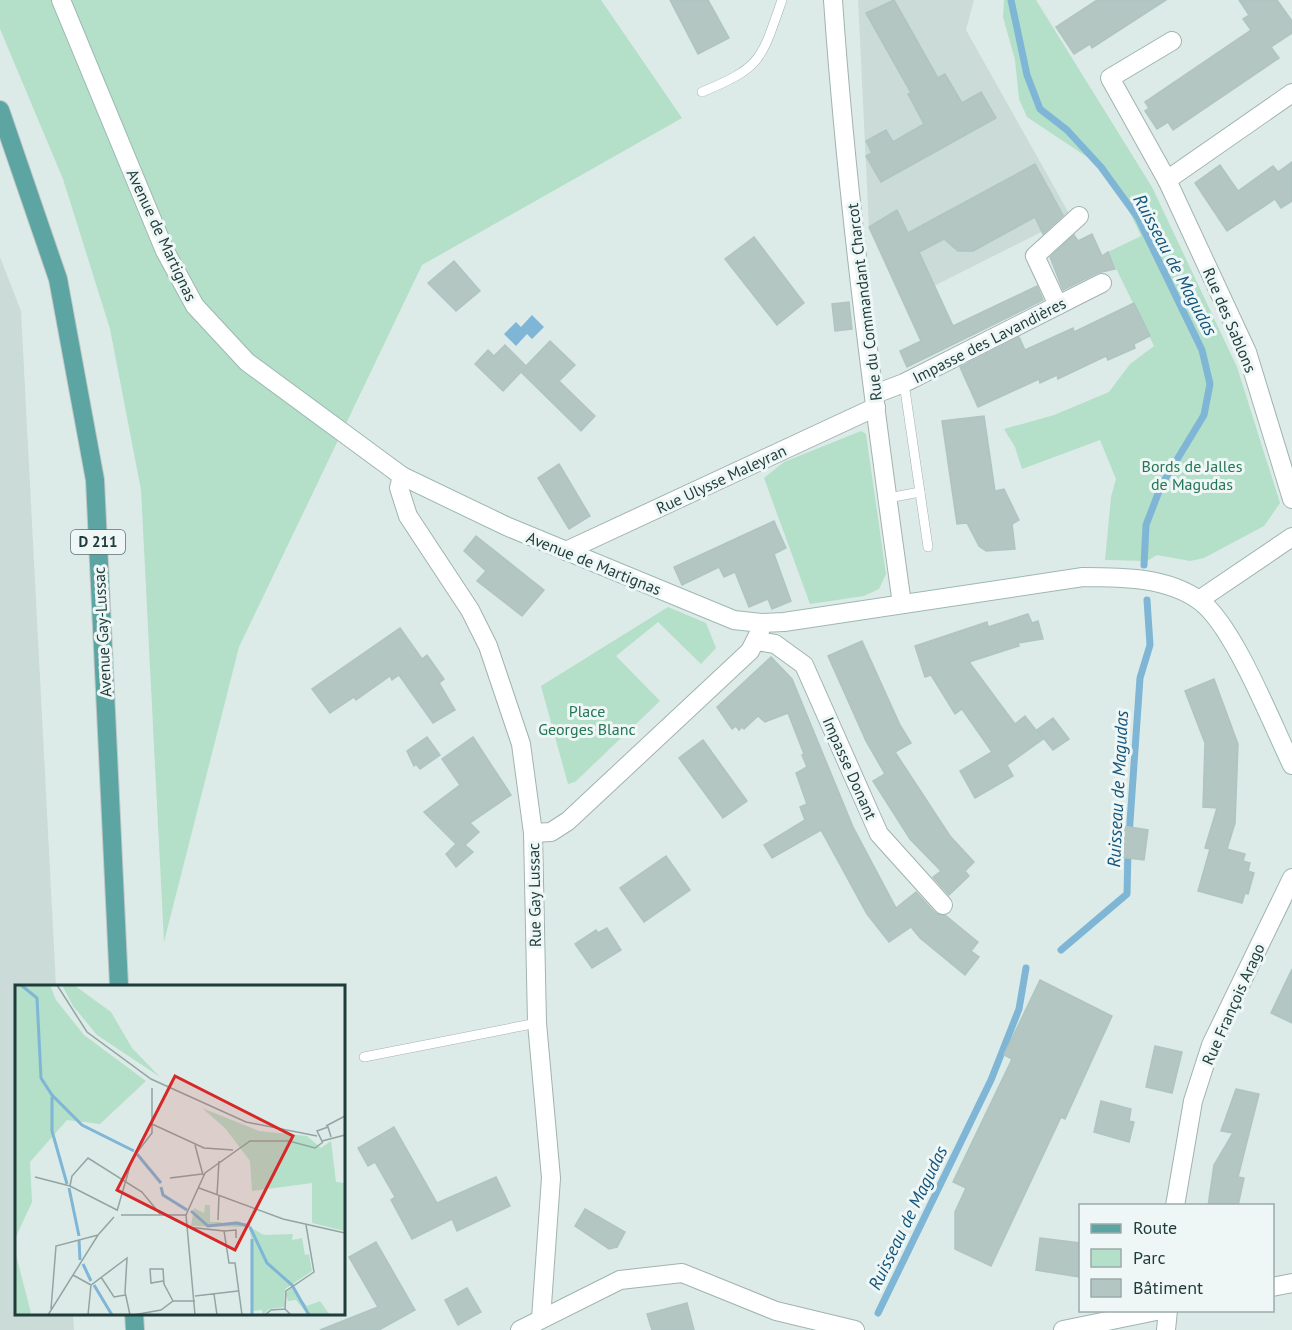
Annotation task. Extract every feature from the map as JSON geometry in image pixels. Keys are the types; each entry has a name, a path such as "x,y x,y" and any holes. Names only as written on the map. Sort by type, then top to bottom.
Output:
{"main road":[{"name":"Avenue Gay-Lussac","path":"0,110 58,279 95,480 119,985"},
{"path":"134,1315 135,1330"}],"street":[{"name":"Avenue de Martignas","path":"61,0 165,250 195,306 247,362 402,476 506,526 734,620 760,623 1083,577 1138,580 1165,585 1199,600 1220,622 1292,765"},
{"name":"Rue du Commandant Charcot","path":"833,0 839,86 875,401 902,604"},
{"name":"Rue des Sablons","path":"1172,41 1110,78 1167,180 1247,352 1292,499"},
{"path":"1167,180 1292,93"},
{"path":"1058,305 1035,256 1079,216"},
{"name":"Impasse des Lavandières","path":"875,401 904,383 1102,283"},
{"name":"Rue Ulysse Maleyran","path":"566,551 875,401"},
{"name":"Rue Gay Lussac","path":"402,476 399,488 408,516 470,610 489,646 521,744 533,833 537,1023 552,1178 541,1319"},
{"path":"1199,600 1292,537"},
{"path":"533,833 551,832 568,821 750,651 760,633 760,623"},
{"name":"Impasse Donant","path":"756,641 775,644 804,665 879,834 943,905"},
{"name":"Rue François Arago","path":"1175,1204 1193,1101 1211,1045 1292,878"},
{"path":"519,1330 620,1280 682,1273 776,1311 855,1330"},
{"path":"1274,1287 1292,1283"},
{"path":"1063,1330 1156,1312"},
{"path":"1166,1330 1168,1312"}],"lane":[{"path":"702,92 752,67 766,47 782,0"},
{"path":"904,383 928,547"},
{"path":"888,498 920,492"},
{"path":"364,1057 537,1023"}],"shaded area":[{"path":"858,0 974,0 966,30 1071,217 934,286 893,279 869,227"},
{"path":"0,257 21,311 56,985 15,985 15,1315 73,1315 74,1330 0,1330"}],"green space":[{"path":"0,0 601,0 682,118 422,265 239,647 164,942 141,490 110,329 63,179 0,29"},
{"name":"Bords de Jalles de Magudas","path":"1004,0 1036,0 1152,187 1237,367 1280,503 1264,526 1204,558 1190,561 1157,555 1147,561 1105,560 1111,497 1116,479 1100,440 1022,469 1015,447 1004,429 1054,415 1109,392 1130,364 1154,346 1108,252 1141,236 1123,198 1105,169 1027,117 1019,99 1015,60 1003,17"},
{"path":"861,431 866,434 886,574 879,589 864,596 810,604 764,478 784,462"},
{"name":"Place Georges Blanc","path":"668,607 706,623 716,648 701,664 658,622 616,656 660,701 575,782 568,784 541,686"}],"water":[{"path":"532,315 544,327 532,339 527,334 516,346 504,334 516,322 521,327"}],"building":[{"path":"670,0 708,0 729,38 698,54"},
{"path":"894,0 938,78 945,74 962,103 981,92 996,118 881,182 866,156 872,153 866,141 886,130 893,142 924,124 908,94 911,93 866,13"},
{"path":"1097,0 1166,0 1092,48 1090,44 1074,54 1056,27"},
{"path":"1239,0 1277,0 1292,21 1292,33 1271,47 1279,58 1173,130 1168,122 1157,129 1145,111 1149,108 1145,102 1251,30 1243,19 1249,15"},
{"path":"1292,162 1292,201 1281,208 1275,199 1227,231 1195,183 1220,165 1238,191 1273,166 1278,172"},
{"path":"1035,164 1063,215 1043,234 1035,217 973,251 958,251 944,239 919,252 953,326 1037,286 1043,300 907,367 900,351 921,341 869,227 897,210 908,233"},
{"path":"1092,234 1102,256 1108,252 1115,269 1097,273 1063,290 1050,257 1074,235 1078,241"},
{"path":"754,237 804,303 777,325 725,259"},
{"path":"454,261 480,291 456,311 428,283"},
{"path":"849,302 852,329 835,331 832,304"},
{"path":"1134,303 1150,336 1134,344 1135,348 1108,360 1106,356 1058,379 1057,375 1040,383 1039,379 978,407 960,367 1019,337 1025,350 1073,328 1074,332"},
{"path":"550,341 575,365 559,381 595,416 581,431 521,372 503,391 475,364 488,350 494,356 505,345 526,366"},
{"path":"984,416 995,491 1004,489 1019,520 1012,524 1015,549 986,551 979,546 967,523 957,524 942,421"},
{"path":"559,464 590,516 569,529 538,478"},
{"path":"774,521 786,548 774,554 791,601 772,609 768,599 749,607 735,572 724,577 719,567 682,585 674,567"},
{"path":"476,536 544,590 522,616 477,581 486,571 464,551"},
{"path":"1028,614 1032,623 1038,621 1043,639 1018,643 1019,646 969,662 1015,724 1025,716 1043,739 1007,765 1013,776 975,798 960,771 992,752 962,709 955,714 931,675 925,677 915,646 987,622 988,627"},
{"path":"400,628 422,659 427,655 444,679 439,683 455,710 433,723 399,675 392,680 390,676 356,700 354,697 330,713 312,689"},
{"path":"862,641 900,725 911,743 895,752 950,836 974,862 965,871 969,876 949,895 933,877 941,871 910,839 873,781 885,774 866,741 828,656"},
{"path":"771,657 792,679 853,827 896,908 916,892 935,913 946,916 978,942 971,951 979,957 965,975 920,938 911,927 889,942 867,914 821,830 772,858 764,845 805,820 800,807 807,804 796,773 807,767 802,755 804,754 788,713 765,722 758,716 744,729 742,727 739,730 736,726 732,729 717,707"},
{"path":"1214,679 1238,744 1235,823 1227,849 1245,854 1243,861 1250,863 1248,871 1254,873 1248,894 1245,893 1242,903 1198,891 1210,849 1205,848 1217,808 1203,807 1205,743 1185,691"},
{"path":"1053,718 1069,739 1053,750 1037,730"},
{"path":"427,737 440,755 420,769 416,764 414,766 407,751"},
{"path":"473,737 511,795 470,823 479,832 465,845 473,852 456,867 446,854 456,844 424,812 460,785 442,759"},
{"path":"703,740 747,801 723,818 679,758"},
{"path":"1123,826 1148,830 1144,860 1119,857"},
{"path":"666,856 690,890 644,922 620,888"},
{"path":"607,928 621,950 592,968 575,944 596,930 598,933"},
{"path":"1292,969 1292,1023 1271,1013"},
{"path":"1040,980 1112,1016 1065,1119 1061,1117 991,1266 955,1249 955,1212 966,1188 953,1182 1012,1059 1004,1055"},
{"path":"1155,1046 1182,1052 1172,1093 1146,1087"},
{"path":"1236,1089 1259,1094 1238,1177 1244,1178 1238,1204 1208,1204 1214,1165 1233,1133 1221,1131"},
{"path":"1101,1101 1131,1109 1129,1121 1134,1122 1129,1142 1094,1132"},
{"path":"394,1127 437,1203 496,1177 510,1206 457,1231 452,1219 412,1239 391,1200 395,1197 375,1162 368,1166 358,1148"},
{"path":"585,1209 625,1232 617,1247 609,1249 575,1226"},
{"path":"1040,1238 1079,1243 1079,1277 1036,1270"},
{"path":"376,1242 415,1310 379,1330 320,1330 378,1307 349,1257"},
{"path":"467,1288 481,1312 458,1325 445,1300"},
{"path":"687,1303 694,1330 652,1330 647,1314"}],"waterway":[{"name":"Ruisseau de Magudas","path":"1011,0 1027,75 1040,109 1067,130 1101,167 1138,218 1202,350 1210,384 1204,415 1161,486 1146,525 1144,565"},
{"name":"Ruisseau de Magudas","path":"1129,836 1140,678 1150,645 1147,600"},
{"name":"Ruisseau de Magudas","path":"1061,950 1127,894 1128,850"},
{"name":"Ruisseau de Magudas","path":"878,1313 991,1080 1019,1009 1026,968"}]}
